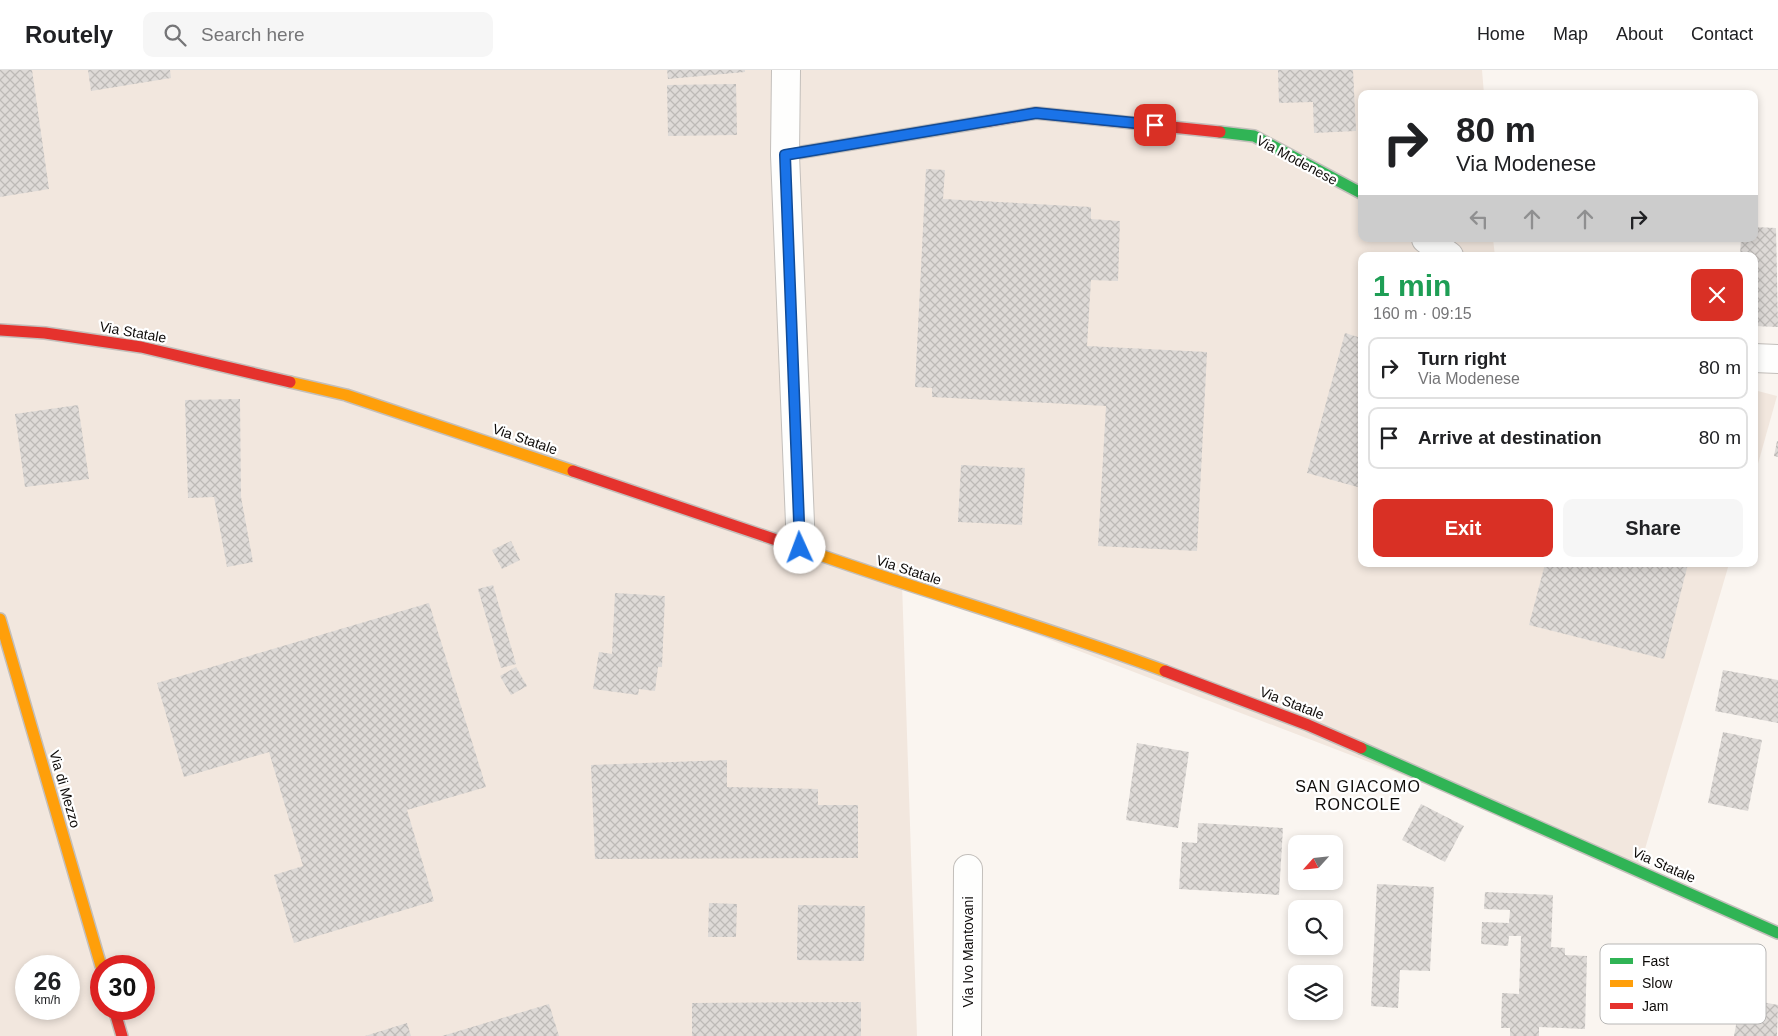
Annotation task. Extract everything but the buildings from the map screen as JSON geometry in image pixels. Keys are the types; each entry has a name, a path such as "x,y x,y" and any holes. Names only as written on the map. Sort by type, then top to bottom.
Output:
{"main road":[{"name":"Via Modenese","path":"785,155 1036,113 1254,136 1358,191"},
{"name":"Via Statale","path":"0,330 45,333 141,347 346,395 800,548 886,579 1090,643 1308,725 1778,933"},
{"name":"Via di Mezzo","path":"0,620 98,955"},
{"path":"117,1020 122,1036"}],"street":[{"path":"786,70 785,155 800,548"},
{"path":"1430,242 1444,252"},
{"path":"1758,358 1778,359"},
{"name":"Via Ivo Mantovani","path":"967,1036 968,869"}],"shaded area":[{"path":"0,70 1482,70 1484,90 1358,90 1358,242 1493,242 1495,252 1358,252 1358,567 1728,567 1640,866 902,583 917,1036 0,1036"},
{"path":"1758,391 1777,396 1758,464"}],"traffic: fast":[{"path":"1220,132 1254,136 1358,191"},
{"path":"1361,748 1778,933"}],"traffic: slow":[{"path":"785,155 989,121"},
{"path":"290,382 346,395 573,471"},
{"path":"803,549 1075,639 1165,671"},
{"path":"0,619 98,955"}],"traffic: jam":[{"path":"989,121 1036,113 1220,132"},
{"path":"0,330 45,333 141,347 290,382"},
{"path":"573,471 803,549"},
{"path":"1165,671 1308,725 1361,748"},
{"path":"117,1020 122,1036"}],"district":[{"name":"SAN GIACOMO RONCOLE","path":"1358,795"}],"route":[{"path":"800,548 785,155 1036,113 1155,125"}]}
